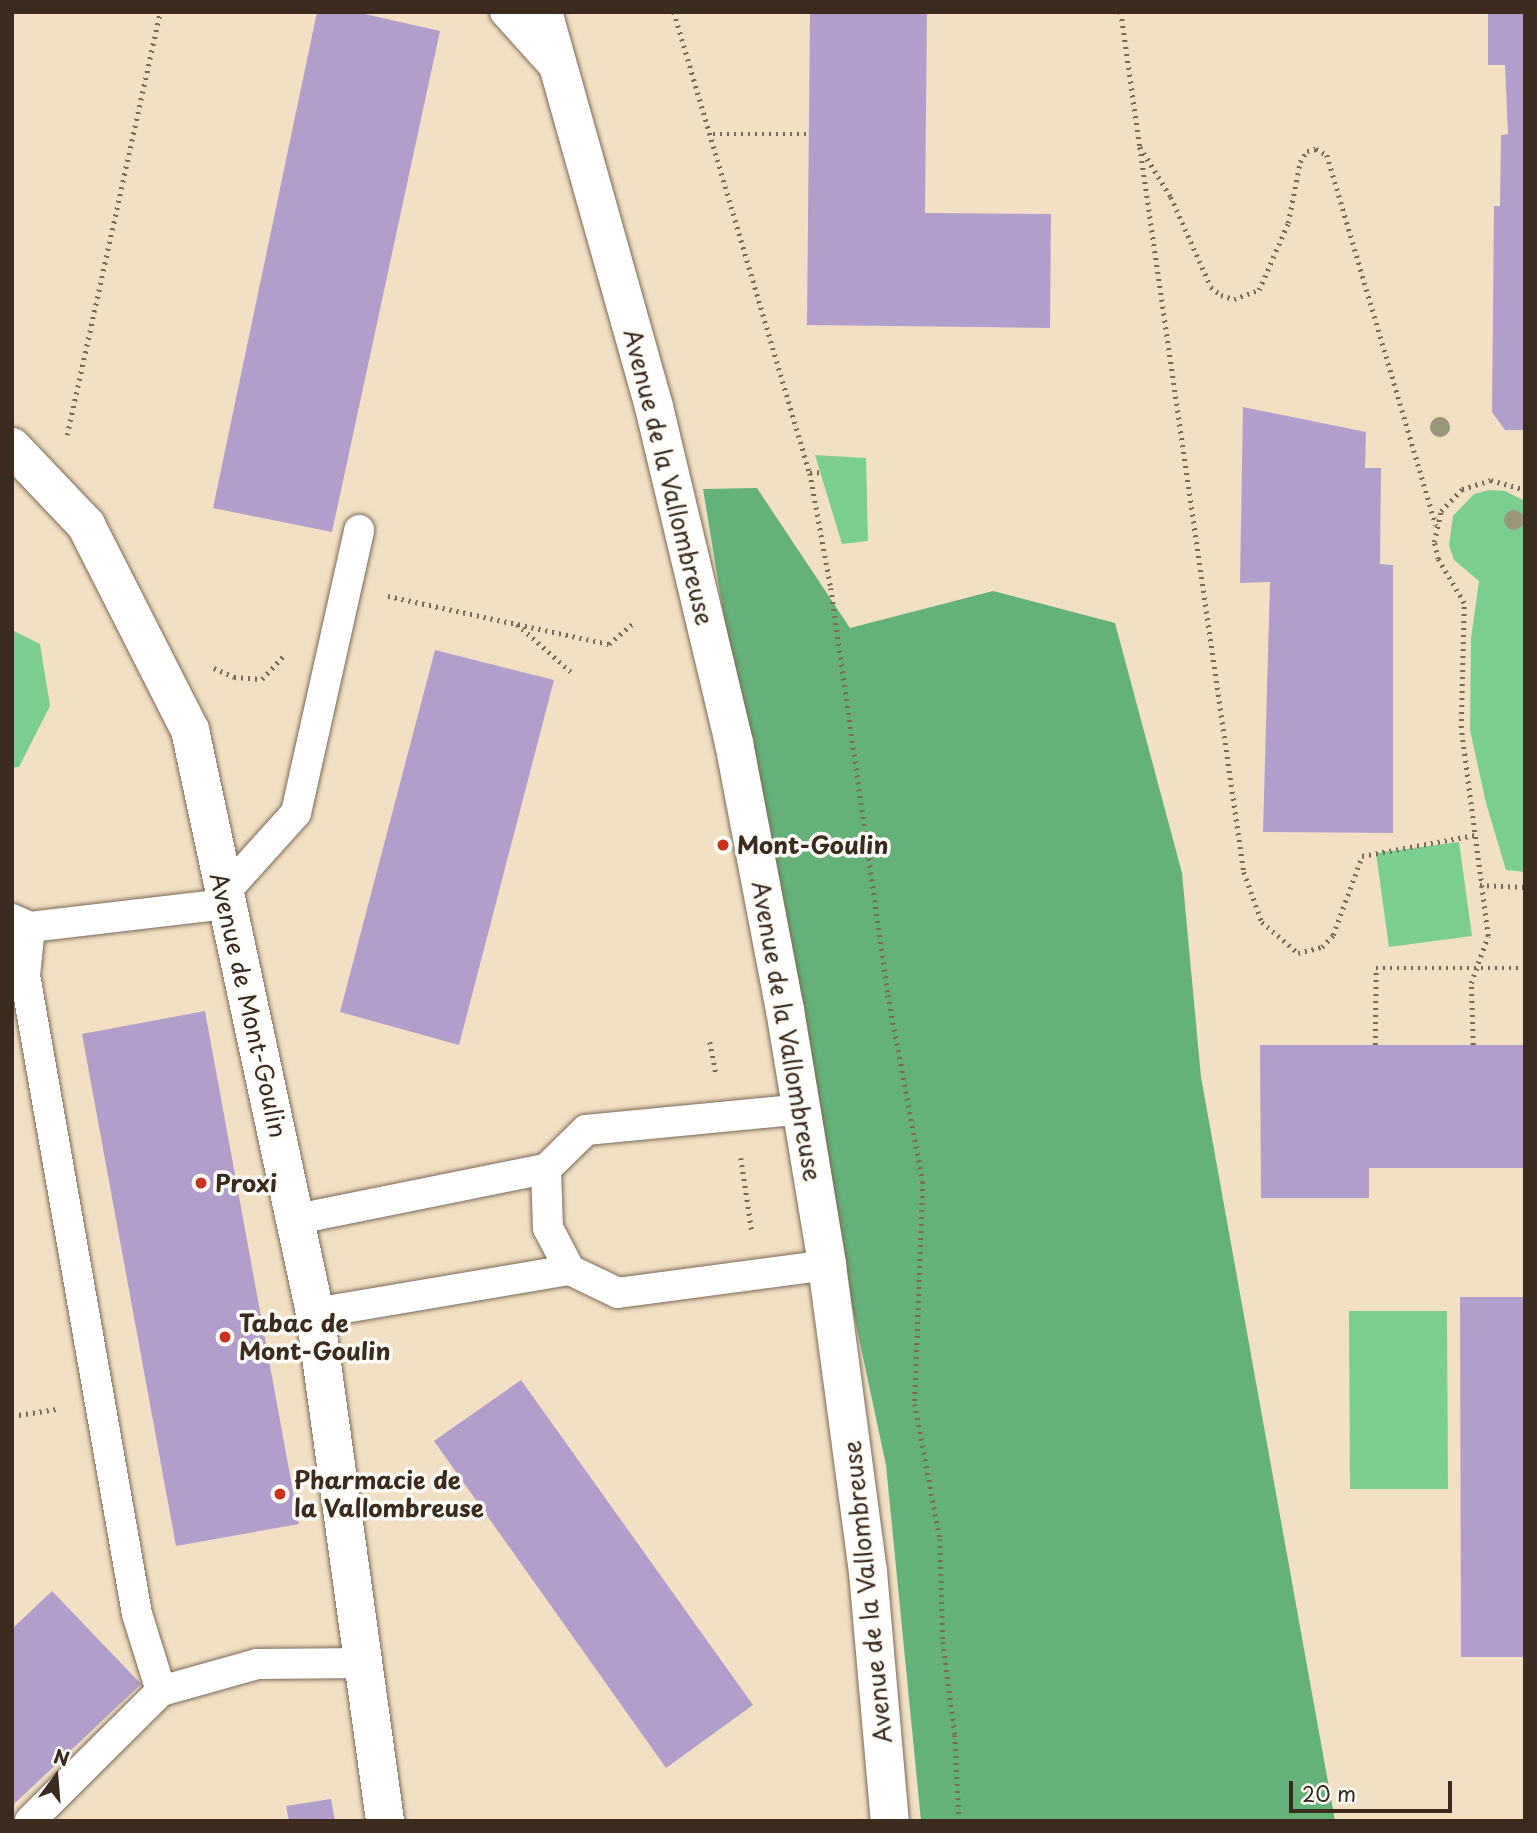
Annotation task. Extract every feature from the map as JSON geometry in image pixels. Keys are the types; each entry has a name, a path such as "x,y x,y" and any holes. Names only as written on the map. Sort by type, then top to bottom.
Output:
{"street":[{"name":"Avenue de la Vallombreuse","path":"543,12 654,407 711,647 804,1109 868,1572 890,1821"},
{"name":"Avenue de Mont-Goulin","path":"12,447 86,525 190,730 224,899 297,1219 315,1313 366,1663 385,1821"}],"lane":[{"path":"505,12 559,72"},
{"path":"161,1691 137,1614 27,989 21,923 224,899 296,813 359,530"},
{"path":"297,1219 546,1169 586,1130 804,1109"},
{"path":"546,1169 548,1228 570,1270"},
{"path":"315,1313 570,1270 618,1293 827,1265"},
{"path":"30,1821 161,1691 257,1664 366,1663"}],"path":[{"path":"12,12 21,12"},
{"path":"65,448 160,12"},
{"path":"674,12 713,134 810,473 870,846 888,995 923,1182 915,1404 940,1539 943,1642 955,1735 959,1821"},
{"path":"1121,12 1244,872 1262,922 1298,953 1322,947 1333,935 1348,902 1362,856 1475,835"},
{"path":"713,134 808,134"},
{"path":"1140,147 1171,197 1211,287 1234,299 1259,290 1266,281 1289,223 1300,162 1307,151 1316,149 1327,155 1436,525 1438,559 1464,603 1461,728 1488,936 1471,983 1473,1045"},
{"path":"810,473 821,472"},
{"path":"1436,525 1450,499 1476,483 1506,482 1525,490"},
{"path":"346,587 609,644 634,622"},
{"path":"210,666 234,677 262,679 316,621 338,622"},
{"path":"517,624 572,672"},
{"path":"1480,885 1525,887"},
{"path":"1375,1045 1376,968 1525,968"}],"green space":[{"path":"815,455 866,458 868,541 842,544"},
{"path":"757,488 850,628 993,591 1115,623 1182,873 1201,1077 1335,1821 921,1821 886,1465 787,1001 703,489"},
{"path":"1489,490 1505,491 1525,501 1525,872 1506,870 1486,803 1470,730 1471,638 1479,581 1454,560 1449,545 1453,516 1474,494"},
{"path":"12,630 40,644 50,706 19,767 12,768"},
{"path":"1459,842 1472,936 1389,947 1376,853"},
{"path":"1349,1311 1447,1311 1448,1489 1350,1489"}],"building":[{"path":"317,12 356,12 440,31 332,532 213,508"},
{"path":"810,12 927,12 925,213 1051,214 1050,328 807,325"},
{"path":"1488,12 1525,12 1525,430 1505,430 1492,412 1494,206 1500,206 1501,135 1508,134 1505,65 1488,65"},
{"path":"1243,407 1366,432 1365,468 1381,468 1380,564 1393,565 1393,833 1263,832 1270,582 1240,583"},
{"path":"435,650 554,680 459,1045 340,1012"},
{"path":"205,1011 299,1524 176,1546 82,1034"},
{"path":"1260,1045 1525,1045 1525,1168 1369,1168 1369,1198 1261,1198"},
{"path":"1460,1297 1525,1297 1525,1657 1461,1657"},
{"path":"521,1380 753,1705 666,1768 434,1441"},
{"path":"52,1591 141,1684 12,1806 12,1629"},
{"path":"331,1799 335,1821 289,1821 286,1806"}],"place":[{"name":"Mont-Goulin","path":"723,845"},
{"name":"Proxi","path":"201,1183"},
{"name":"Tabac de Mont-Goulin","path":"225,1337"},
{"name":"Pharmacie de la Vallombreuse","path":"280,1494"}]}
